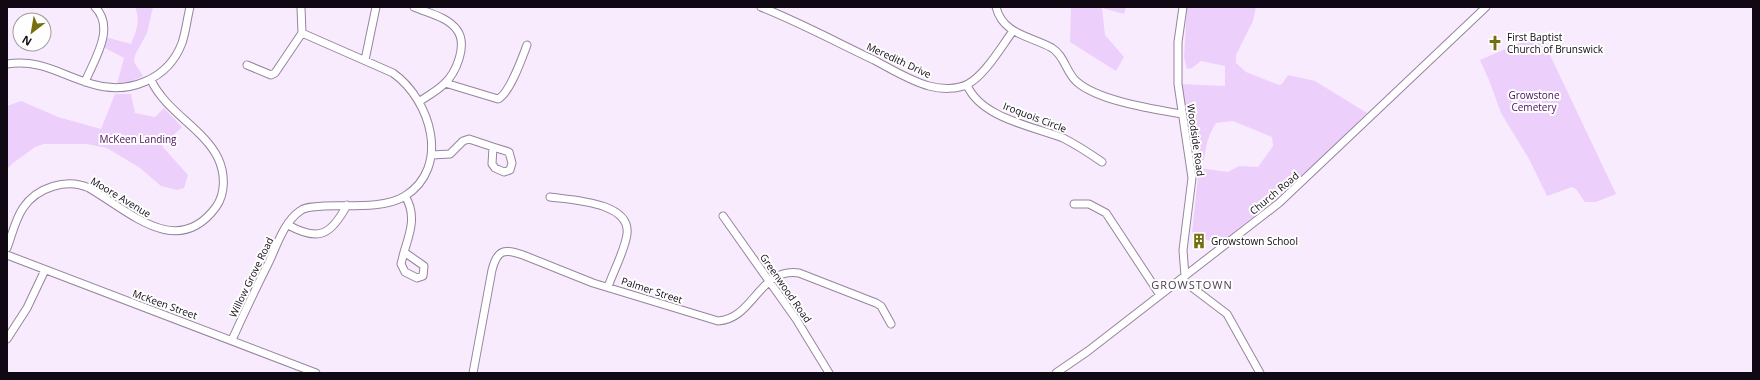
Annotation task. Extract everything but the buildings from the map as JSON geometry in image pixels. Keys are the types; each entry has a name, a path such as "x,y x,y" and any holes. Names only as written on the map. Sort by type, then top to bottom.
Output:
{"street":[{"path":"85,82 102,41 105,28 102,16 95,7"},
{"path":"7,64 27,62 39,64 85,82 106,87 129,87 151,80 170,63 178,51 186,30 190,7"},
{"path":"247,65 271,75 275,73 302,33 301,7"},
{"path":"365,60 376,7"},
{"path":"414,7 449,23 460,36 462,42 459,57 445,83 418,102"},
{"name":"Meredith Drive","path":"761,7 805,26 926,85 947,88 966,85"},
{"path":"996,7 1002,21 1013,31 1055,50 1062,58 1074,78 1092,91 1135,104 1181,114"},
{"name":"Woodside Road","path":"1182,7 1177,56 1181,114 1189,152 1192,178 1183,250 1183,278"},
{"name":"Church Road","path":"1056,373 1088,351 1291,194 1422,66 1486,7"},
{"path":"966,85 986,67 1013,31"},
{"name":"Willow Grove Road","path":"232,340 288,225 296,214 305,209 346,205 379,204 405,196 425,175 432,156 429,129 418,102 402,79 393,72 302,33"},
{"path":"445,83 498,99 504,94 516,72 527,45"},
{"name":"Moore Avenue","path":"7,248 17,220 28,202 39,193 62,184 79,185 89,188 149,225 166,230 178,231 190,228 203,221 214,210 224,188 222,169 217,157 204,139 165,100 151,80"},
{"name":"Iroquois Circle","path":"966,85 974,98 987,108 1083,148 1102,162"},
{"path":"432,156 450,154 463,141 469,139 493,147"},
{"path":"404,252 413,217 410,203 405,196"},
{"path":"550,197 608,207 617,213 624,222 627,234 608,287"},
{"path":"1074,204 1089,204 1106,213 1160,295"},
{"path":"288,225 313,234 326,233 336,223 346,205"},
{"name":"Greenwood Road","path":"723,216 818,352 829,373"},
{"name":"Palmer Street","path":"473,373 492,270 497,256 504,251 511,251 569,274 718,321 735,317 740,313 758,290 769,280 788,272 804,275 876,303 880,306 892,324"},
{"name":"McKeen Street","path":"7,255 316,373"},
{"path":"7,339 27,308 45,270"},
{"path":"1183,278 1227,314 1260,373"}],"green space":[{"path":"135,7 153,7 147,33 135,55 134,62 143,76 132,81 117,84 124,58 103,47 105,37 131,44 138,21"},
{"path":"1071,7 1126,7 1124,14 1102,8 1105,35 1124,57 1116,71 1070,42"},
{"path":"1187,7 1256,7 1253,21 1236,55 1236,63 1246,72 1279,85 1282,84 1288,75 1315,81 1367,113 1300,179 1218,245 1192,233 1199,168 1228,172 1239,166 1258,167 1273,146 1272,137 1233,121 1216,123 1208,141 1204,160 1197,162 1181,84 1225,86 1225,66 1201,61 1192,68 1187,69 1184,57"},
{"name":"Growstone Cemetery","path":"1540,34 1616,194 1596,202 1585,202 1576,189 1572,187 1547,196 1529,159 1501,113 1480,60"},
{"name":"McKeen Landing","path":"115,94 131,94 135,113 155,117 164,108 182,127 162,146 188,175 184,188 177,190 161,186 140,168 107,148 87,144 44,144 35,147 7,169 7,106 21,101 58,117 101,129"}],"place":[{"name":"First Baptist Church of Brunswick","path":"1495,43"},
{"name":"Growstown School","path":"1199,241"}],"district":[{"name":"GROWSTOWN","path":"1192,285"}]}
